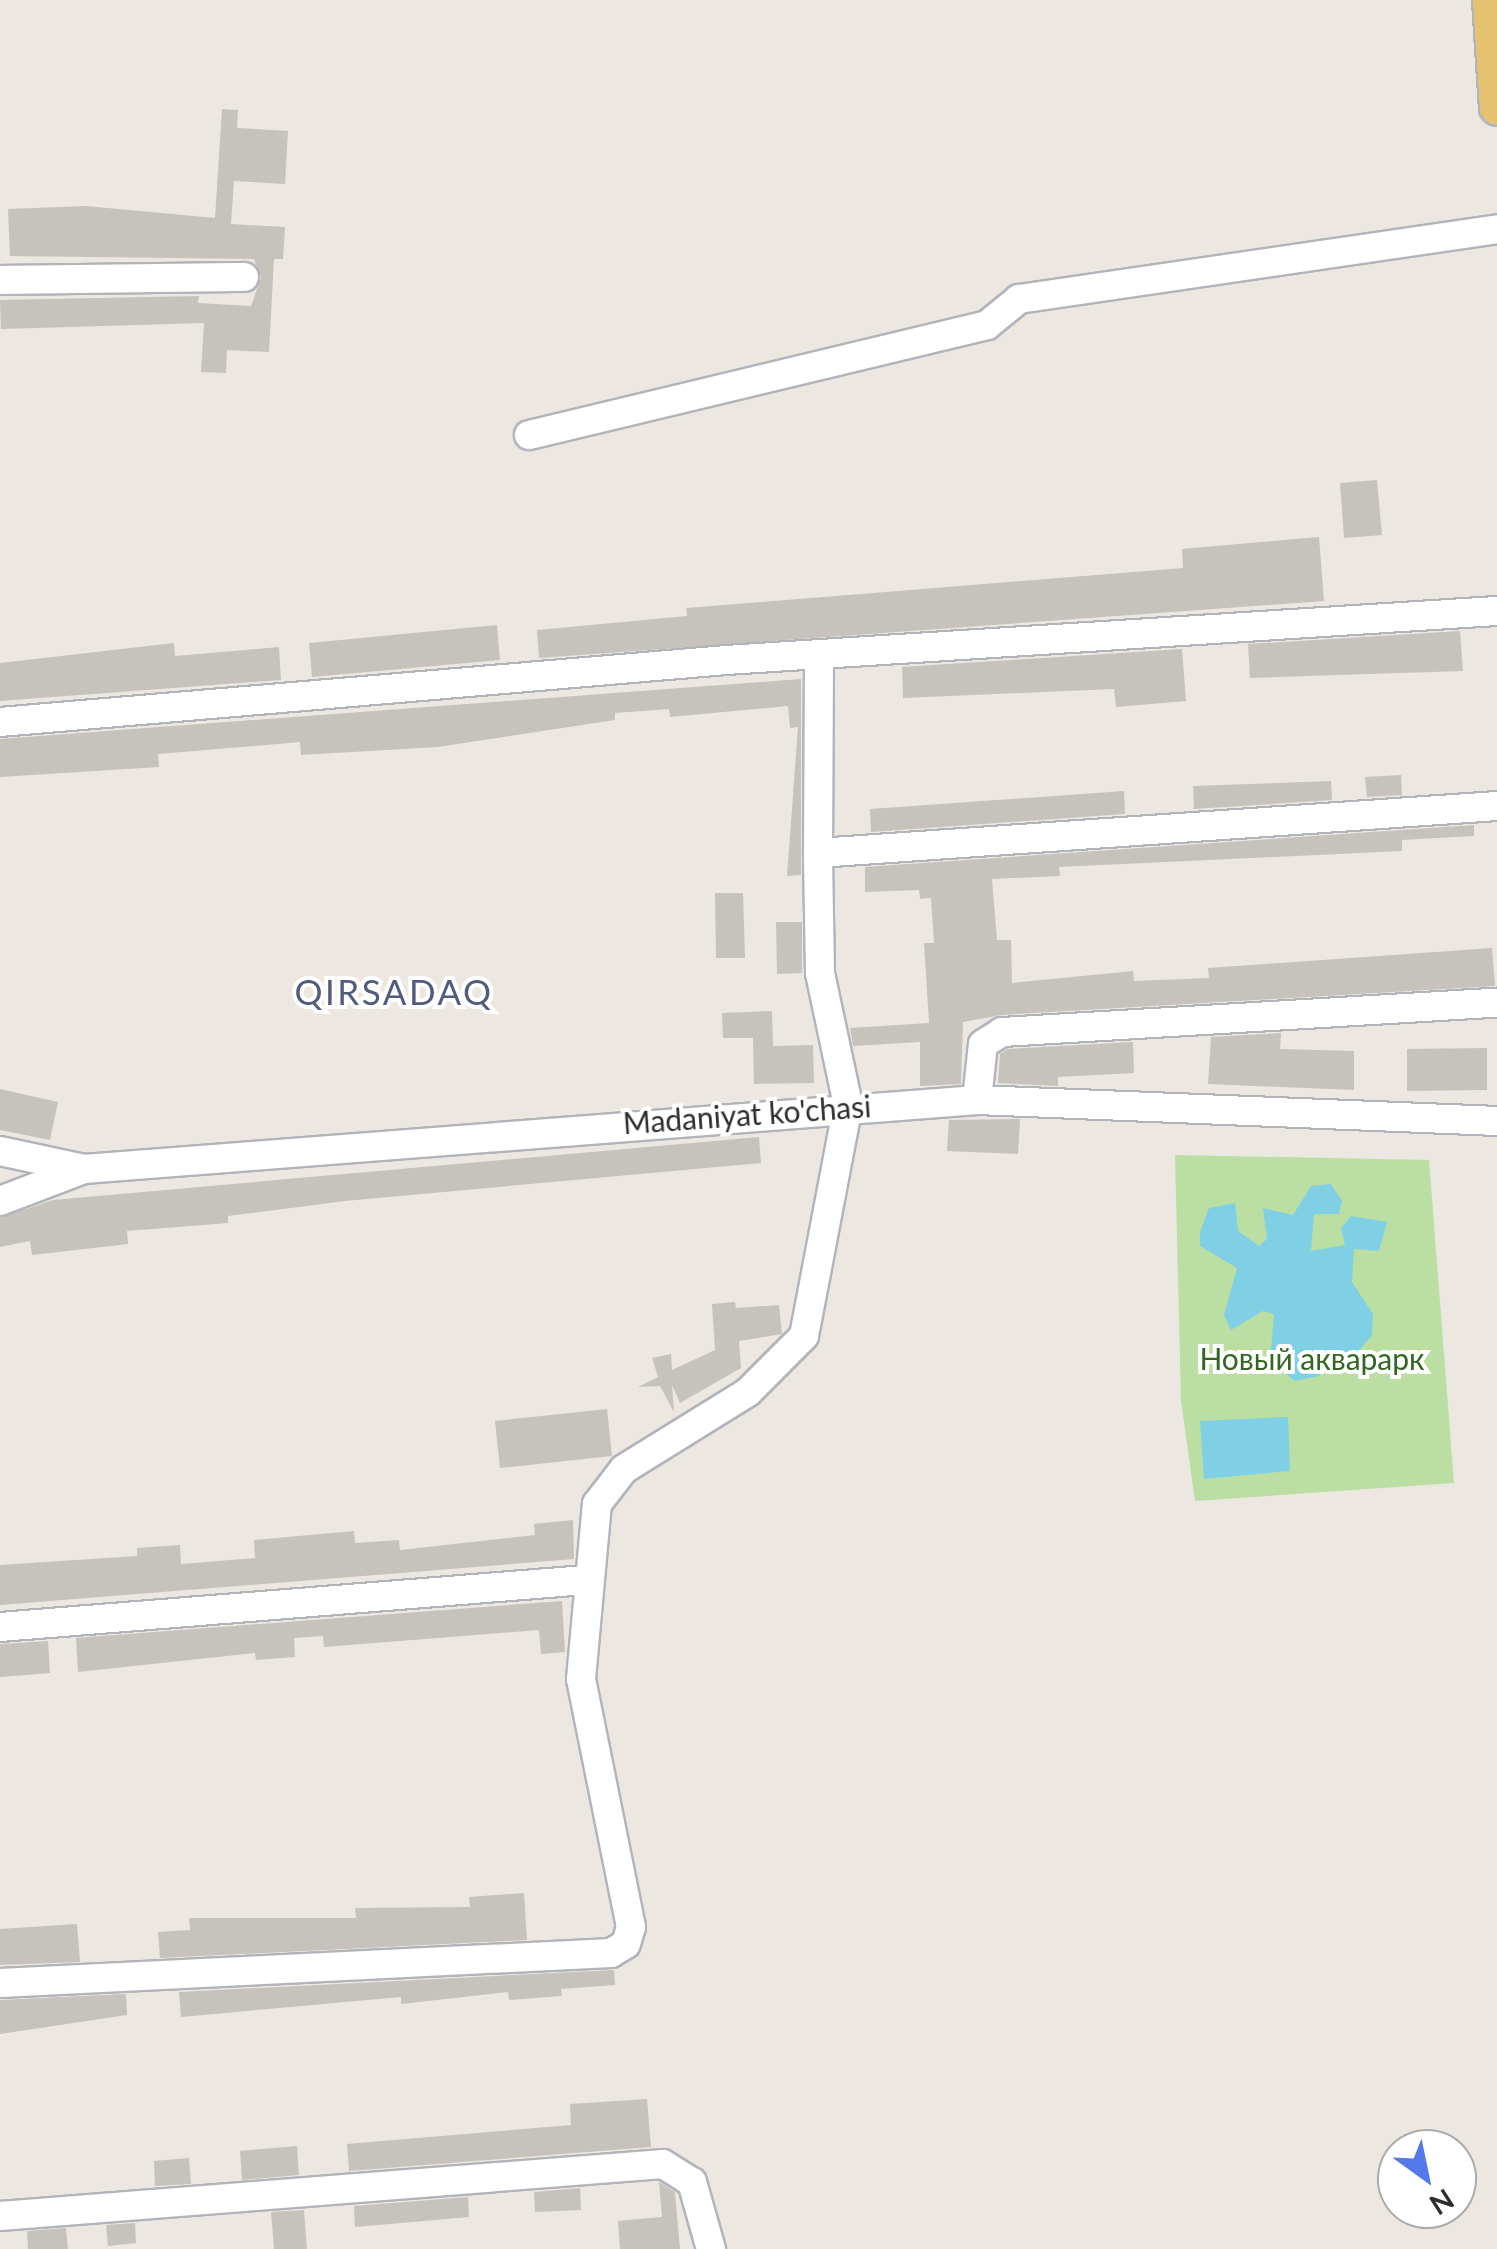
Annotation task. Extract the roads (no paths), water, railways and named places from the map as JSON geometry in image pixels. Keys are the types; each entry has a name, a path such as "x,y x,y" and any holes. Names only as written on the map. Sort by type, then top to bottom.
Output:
{"main road":[{"path":"1490,0 1497,107"}],"street":[{"path":"530,435 987,325 1019,299 1497,229"},
{"path":"0,280 244,277"},
{"path":"0,722 819,654 1497,611"},
{"path":"0,1983 611,1953 626,1944 632,1927 581,1679 586,1580 597,1504 624,1469 748,1392 804,1336 848,1105 820,973 819,654"},
{"path":"818,853 1497,806"},
{"path":"977,1100 983,1044 1002,1032 1497,1003"},
{"name":"Madaniyat ko'chasi","path":"0,1151 84,1168 848,1105 977,1100 1497,1121"},
{"path":"0,1201 84,1168"},
{"path":"0,1626 586,1580"},
{"path":"0,2216 662,2164 692,2182 711,2249"}],"water":[{"path":"1331,1184 1342,1201 1339,1214 1314,1214 1311,1251 1345,1245 1341,1228 1351,1216 1387,1222 1379,1251 1354,1249 1352,1282 1373,1314 1372,1335 1353,1358 1338,1353 1319,1376 1295,1381 1270,1362 1274,1314 1263,1311 1231,1330 1224,1315 1237,1268 1200,1246 1200,1232 1209,1208 1235,1203 1238,1231 1259,1246 1267,1239 1263,1208 1293,1215 1311,1186"},
{"path":"1288,1417 1290,1471 1204,1479 1200,1421"}],"district":[{"name":"QIRSADAQ","path":"394,991"}],"park label":[{"name":"Новый акварарк","path":"1312,1358"}]}
